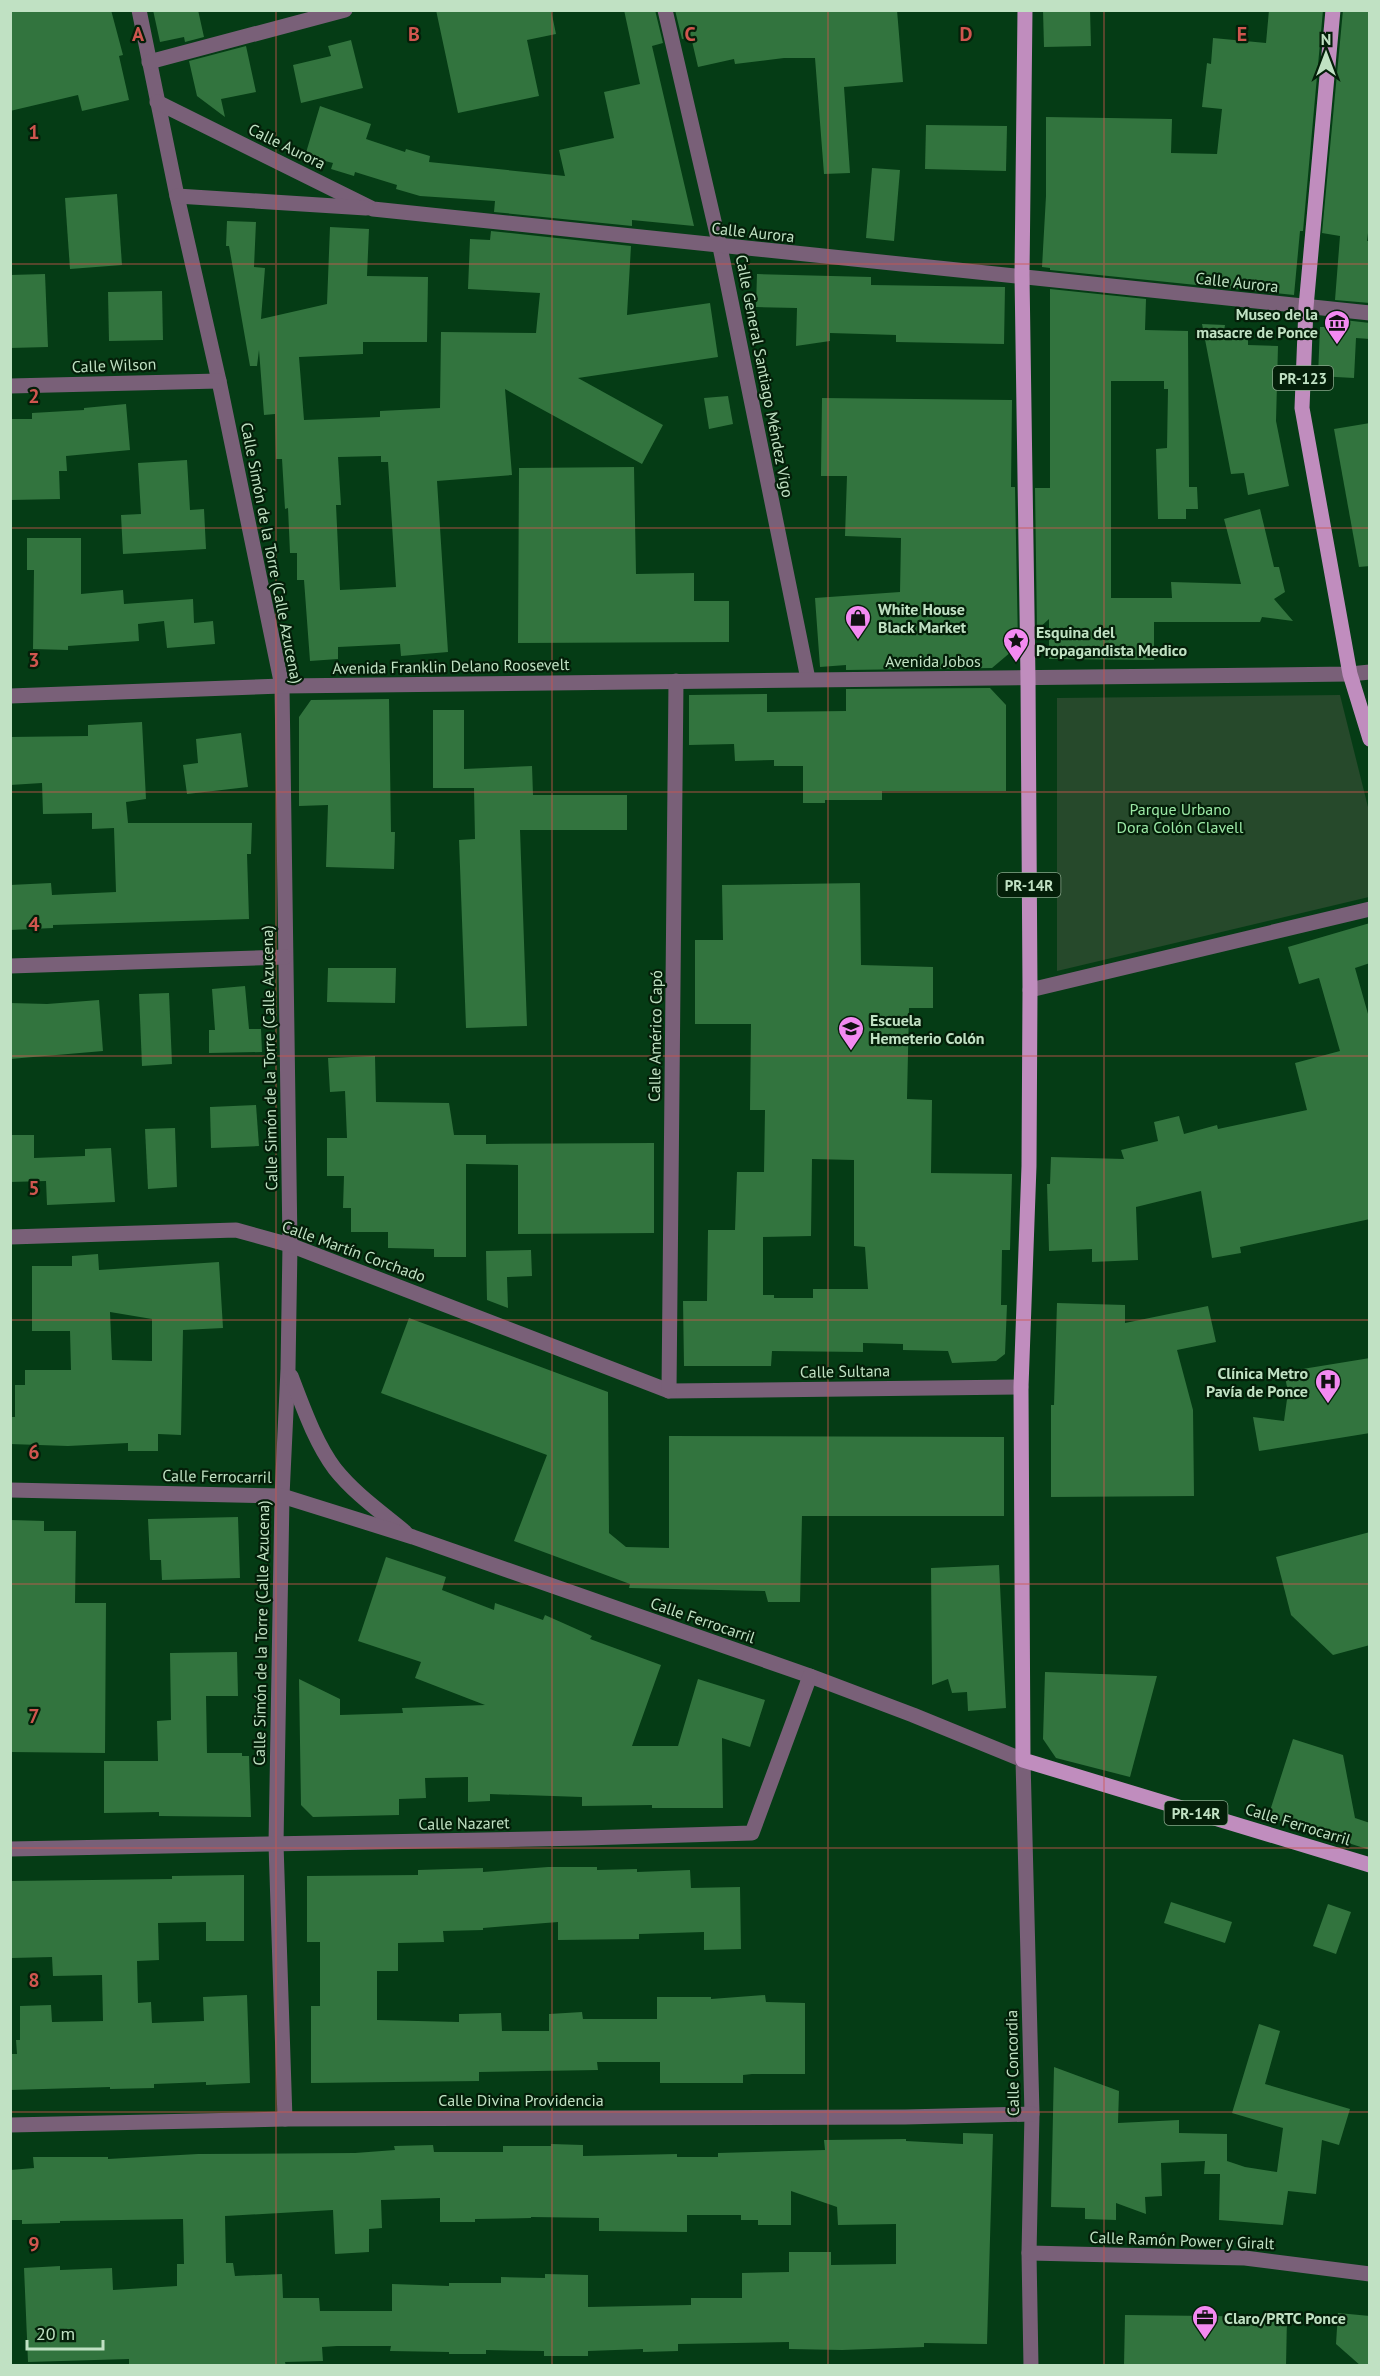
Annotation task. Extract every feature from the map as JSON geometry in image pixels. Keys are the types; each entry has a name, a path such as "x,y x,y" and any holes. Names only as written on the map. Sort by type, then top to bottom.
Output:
{"main road":[{"name":"PR-14R","path":"1023,1760 1021,1387 1029,1166 1030,990 1022,275 1025,10"},
{"name":"PR-123","path":"1333,10 1306,307 1302,408 1350,674 1370,740"},
{"name":"Calle Ferrocarril","path":"1023,1760 1370,1865"}],"street":[{"name":"Calle Simón de la Torre (Calle Azucena)","path":"139,10 282,686 290,1245 288,1369 282,1496 276,1844 285,2119"},
{"path":"149,62 345,10"},
{"name":"Calle General Santiago Méndez Vigo","path":"665,10 720,247 808,679"},
{"name":"Calle Aurora","path":"157,102 374,209 720,247 1022,275 1370,313"},
{"path":"177,195 374,209"},
{"name":"Calle Wilson","path":"10,386 219,381"},
{"name":"Avenida Jobos","path":"676,681 1370,672"},
{"name":"Avenida Franklin Delano Roosevelt","path":"10,696 282,686 676,681"},
{"name":"Calle Américo Capó","path":"669,1391 676,681"},
{"path":"1030,990 1370,909"},
{"path":"10,966 285,957"},
{"name":"Calle Martín Corchado","path":"10,1237 236,1230 290,1245 669,1391"},
{"path":"288,1369 316,1435 336,1469 357,1493 412,1537"},
{"name":"Calle Sultana","path":"669,1391 1021,1387"},
{"name":"Calle Ferrocarril","path":"10,1490 282,1496 412,1537 810,1677 913,1715 1023,1760"},
{"name":"Calle Nazaret","path":"10,1849 585,1839 752,1833 810,1677"},
{"name":"Calle Concordia","path":"1023,1760 1032,2114 1029,2253 1031,2366"},
{"name":"Calle Divina Providencia","path":"10,2124 285,2119 905,2117 1032,2114"},
{"name":"Calle Ramón Power y Giralt","path":"1029,2253 1245,2258 1370,2274"}],"green space":[{"name":"Parque Urbano Dora Colón Clavell","path":"1340,695 1369,811 1369,897 1057,971 1057,698"}],"building":[{"path":"10,10 111,10 123,55 119,56 129,100 82,111 78,95 10,111"},
{"path":"153,10 198,10 204,37 185,42 184,37 160,42"},
{"path":"436,10 551,10 556,34 527,40 539,96 458,113"},
{"path":"624,10 655,10 663,43 652,46 694,226 632,220 632,226 494,212 495,201 420,196 396,189 397,185 355,172 354,176 331,169 333,163 305,156 320,106 371,124 366,139 405,152 406,149 430,156 429,162 565,176 559,150 614,138 604,92 640,84"},
{"path":"675,10 897,10 903,82 844,87 850,173 824,174 815,58 784,58 735,64 734,59 698,67 691,37 682,39"},
{"path":"1043,10 1090,10 1091,46 1044,47"},
{"path":"1269,10 1323,10 1303,231 1300,231 1294,295 1050,270 1050,268 1042,267 1046,196 1046,117 1172,119 1171,153 1217,154 1222,109 1202,107 1207,63 1211,64 1213,38 1266,43"},
{"path":"1343,10 1370,10 1370,217 1367,241 1370,241 1370,303 1335,300 1340,236 1322,233"},
{"path":"351,40 363,88 301,103 293,65 331,56 328,46"},
{"path":"246,46 256,92 221,99 225,117 197,96 189,61"},
{"path":"926,125 1007,126 1006,171 925,169"},
{"path":"872,168 900,170 894,241 866,238"},
{"path":"117,194 122,265 70,269 65,198"},
{"path":"227,221 256,222 254,267 265,268 261,319 327,304 330,227 369,229 367,276 428,277 427,342 363,342 363,354 299,357 304,420 380,417 380,411 440,408 441,332 536,333 540,293 468,289 470,239 490,240 491,231 631,246 627,315 710,303 718,357 578,378 663,425 642,464 505,389 512,475 437,481 448,652 401,656 400,644 338,647 338,659 310,661 304,580 297,580 297,553 290,553 288,508 285,509 282,459 276,459 275,414 264,415 259,350 257,366 250,366 229,246 226,246","holes":["381,456 381,462 388,462 396,587 340,590 336,505 341,505 338,457"]},
{"path":"45,274 48,347 10,348 10,275"},
{"path":"757,274 871,277 871,285 1005,287 1004,344 896,342 896,335 830,333 830,341 796,346 797,308 756,307"},
{"path":"1050,289 1146,299 1145,330 1188,331 1189,487 1197,487 1198,509 1186,509 1186,519 1158,519 1156,449 1167,448 1168,389 1164,389 1164,381 1111,381 1111,598 1172,598 1171,582 1241,584 1224,519 1260,509 1274,567 1279,567 1285,592 1274,599 1293,621 1262,617 1260,622 1154,622 1154,660 1049,659 1049,619 1037,630 1035,488 1050,488"},
{"path":"162,291 163,340 109,341 108,292"},
{"name":"Museo de la masacre de Ponce","path":"1326,318 1370,323 1370,339 1356,338 1354,378 1318,376 1320,327 1325,327"},
{"path":"1202,324 1225,325 1224,331 1248,332 1248,345 1278,346 1276,421 1289,486 1248,495 1244,473 1231,474"},
{"path":"728,396 733,424 709,429 704,398"},
{"path":"822,398 1012,400 1011,487 1015,487 1018,646 992,668 846,670 846,665 820,667 815,598 900,592 901,538 845,536 847,476 821,476"},
{"path":"126,404 130,450 66,456 67,471 59,471 60,499 10,500 10,419 32,419 32,413 84,410 84,408"},
{"path":"1370,423 1370,566 1359,567 1334,429"},
{"path":"187,460 190,510 204,509 206,549 123,554 121,515 141,514 138,463"},
{"path":"634,467 636,574 694,573 694,601 729,601 729,642 518,643 519,468"},
{"path":"27,538 81,538 81,594 123,590 124,604 193,599 194,623 213,621 215,644 167,648 164,621 138,624 139,641 68,646 68,650 33,649 34,570 27,570"},
{"path":"990,688 1006,705 1006,791 882,791 882,800 825,800 825,803 803,803 803,766 774,766 774,760 735,761 734,744 689,745 689,695 767,694 767,712 846,711 846,689"},
{"path":"389,699 391,832 395,832 394,869 326,867 328,805 299,806 299,717 311,700"},
{"path":"433,710 464,710 464,769 532,766 533,795 627,795 627,830 520,830 527,1026 466,1028 459,840 475,839 474,788 433,788"},
{"path":"142,722 146,799 126,802 128,823 252,823 251,854 247,854 249,919 53,925 53,928 10,930 10,885 51,883 52,895 116,892 114,828 92,829 92,813 43,814 42,783 10,785 10,737 88,736 88,725"},
{"path":"241,733 248,787 187,794 183,765 198,763 196,739"},
{"path":"860,883 861,965 933,967 933,1008 909,1008 907,1099 932,1100 931,1173 1012,1174 1010,1250 1002,1250 1001,1305 1007,1305 1005,1354 996,1361 952,1363 948,1351 903,1350 903,1344 863,1343 863,1352 772,1351 771,1366 684,1366 683,1301 707,1301 708,1230 735,1230 737,1172 764,1172 765,1110 750,1110 751,1024 695,1024 695,940 723,940 722,885","holes":["812,1159 854,1160 854,1246 865,1247 868,1289 813,1289 813,1298 774,1298 774,1295 763,1295 763,1237 811,1236"]},
{"path":"1370,923 1370,963 1355,968 1370,1021 1370,1219 1240,1247 1241,1253 1212,1258 1201,1191 1136,1207 1138,1260 1092,1262 1092,1249 1049,1251 1047,1184 1050,1184 1051,1157 1124,1159 1121,1150 1158,1141 1154,1122 1179,1116 1184,1134 1217,1125 1218,1129 1307,1110 1295,1063 1340,1051 1319,978 1299,984 1288,947"},
{"path":"328,968 396,968 395,1003 327,1002"},
{"path":"245,986 249,1029 261,1029 262,1052 209,1053 209,1030 215,1030 212,989"},
{"path":"169,993 172,1064 142,1066 139,994"},
{"path":"99,1000 103,1051 10,1059 10,1003 47,1004"},
{"path":"375,1056 376,1102 449,1103 454,1135 486,1135 486,1144 654,1143 654,1233 518,1234 518,1165 466,1164 466,1257 434,1257 434,1249 388,1248 388,1232 351,1232 351,1208 343,1208 344,1176 327,1176 327,1138 347,1138 345,1091 330,1092 328,1058"},
{"path":"256,1105 259,1146 211,1148 210,1107"},
{"path":"175,1128 177,1187 148,1189 145,1129"},
{"path":"10,1135 34,1135 34,1158 85,1156 85,1149 111,1148 115,1202 47,1205 46,1181 10,1182"},
{"path":"531,1250 532,1276 507,1277 508,1308 487,1300 486,1251"},
{"path":"98,1254 99,1270 219,1262 223,1328 183,1330 181,1435 158,1434 158,1451 128,1451 128,1443 68,1446 10,1444 10,1417 15,1417 15,1385 25,1385 25,1370 71,1370 70,1331 32,1331 32,1266 72,1266 72,1256","holes":["110,1312 152,1319 152,1361 112,1360"]},
{"path":"1057,1303 1125,1305 1125,1323 1208,1306 1216,1342 1177,1350 1193,1410 1194,1496 1051,1497 1051,1405 1054,1405"},
{"path":"409,1318 608,1392 609,1533 626,1547 669,1548 669,1436 1004,1437 1004,1516 802,1516 800,1602 768,1602 765,1591 629,1588 630,1584 514,1541 547,1455 381,1393"},
{"name":"Clínica Metro Pavía de Ponce","path":"1370,1358 1370,1433 1259,1451 1253,1417 1284,1421 1288,1392 1284,1372"},
{"path":"238,1517 240,1578 162,1580 161,1560 150,1560 148,1519"},
{"path":"10,1520 44,1521 44,1531 76,1531 75,1603 106,1603 105,1753 10,1752"},
{"path":"1370,1532 1370,1645 1333,1655 1291,1615 1276,1557"},
{"path":"386,1557 446,1577 442,1590 494,1610 495,1603 543,1620 545,1615 592,1636 590,1639 661,1665 632,1746 678,1746 698,1679 765,1700 750,1747 722,1738 723,1808 652,1808 652,1805 582,1806 582,1797 490,1794 490,1801 468,1802 468,1777 425,1778 426,1798 399,1799 399,1815 313,1817 301,1805 299,1679 340,1699 340,1715 403,1713 402,1708 485,1705 415,1678 421,1662 358,1641"},
{"path":"999,1565 1006,1708 968,1711 967,1692 952,1693 948,1679 932,1685 931,1568"},
{"path":"237,1652 238,1696 206,1696 207,1753 242,1753 242,1756 249,1756 251,1817 159,1816 159,1812 104,1813 104,1761 158,1761 157,1721 171,1720 170,1653"},
{"path":"1045,1672 1157,1676 1130,1777 1056,1758 1043,1739"},
{"path":"1293,1739 1343,1755 1355,1818 1370,1823 1370,1850 1268,1817"},
{"path":"548,1867 597,1867 597,1870 637,1869 637,1872 690,1870 691,1888 740,1887 741,1949 704,1950 704,1932 639,1934 639,1939 558,1940 558,1922 483,1928 483,1930 443,1931 444,1942 398,1943 398,1971 377,1971 377,2020 459,2022 459,2014 501,2013 502,2031 549,2031 549,2014 582,2012 583,2019 657,2019 657,1997 711,1997 711,1999 765,1995 766,2002 805,2003 805,2074 743,2075 743,2083 660,2083 660,2062 597,2062 598,2070 479,2072 479,2081 311,2083 311,2006 320,2006 320,1942 307,1942 307,1876 418,1875 418,1870 483,1868 483,1872"},
{"path":"244,1875 244,1941 206,1941 206,1922 158,1923 159,1960 137,1961 138,2003 151,2002 152,2023 204,2021 203,1997 247,1995 250,2083 206,2085 206,2082 154,2084 154,2088 10,2090 10,2054 17,2054 16,2040 20,2040 20,2006 51,2005 52,2022 103,2021 102,1975 53,1976 52,1957 12,1958 11,1881 172,1879 172,1876"},
{"path":"1171,1902 1232,1922 1225,1943 1164,1923"},
{"path":"1328,1904 1351,1912 1336,1954 1313,1946"},
{"path":"1259,2024 1280,2031 1265,2084 1350,2109 1339,2145 1322,2140 1316,2194 1288,2191 1283,2225 1219,2220 1220,2174 1204,2174 1205,2161 1161,2163 1162,2196 1145,2197 1146,2214 1116,2203 1116,2220 1085,2219 1085,2208 1051,2207 1054,2067 1119,2091 1118,2123 1179,2120 1179,2133 1227,2134 1227,2161 1245,2167 1277,2172 1283,2128 1232,2113"},
{"path":"963,2133 993,2134 987,2344 924,2343 924,2347 842,2350 789,2349 789,2342 678,2344 678,2351 643,2352 643,2349 588,2351 588,2356 544,2356 544,2351 486,2350 486,2354 449,2354 449,2352 390,2351 391,2346 337,2346 322,2347 323,2361 285,2362 286,2366 129,2366 129,2359 28,2362 24,2268 60,2266 60,2270 112,2268 113,2290 177,2286 177,2264 184,2264 183,2219 60,2221 60,2223 22,2224 22,2220 10,2220 10,2170 34,2168 33,2157 108,2157 108,2159 198,2154 355,2153 395,2150 394,2146 433,2145 434,2152 503,2152 503,2146 551,2146 551,2144 583,2145 583,2156 677,2154 677,2157 718,2157 718,2153 825,2150 824,2140 906,2139 906,2141 963,2144","holes":["791,2191 837,2207 838,2225 896,2224 896,2264 831,2265 831,2252 789,2252 789,2272 742,2273 742,2298 691,2298 691,2305 588,2307 588,2275 545,2274 545,2278 501,2277 501,2283 449,2283 449,2286 392,2284 392,2311 320,2311 319,2298 283,2298 282,2274 235,2276 233,2263 226,2263 225,2216 333,2210 335,2254 369,2252 369,2229 382,2228 381,2200 440,2198 440,2222 475,2222 475,2219 531,2217 599,2218 599,2231 687,2232 687,2215 741,2215 741,2220 758,2220 758,2225 791,2225"]},
{"path":"1338,2313 1370,2316 1370,2366 1361,2366 1336,2344"},
{"name":"Claro/PRTC Ponce","path":"1125,2315 1287,2317 1286,2366 1124,2366"}],"place":[{"name":"Museo de la masacre de Ponce","path":"1337,346"},
{"name":"White House Black Market","path":"858,641"},
{"name":"Esquina del Propagandista Medico","path":"1016,664"},
{"name":"Escuela Hemeterio Colón","path":"851,1052"},
{"name":"Clínica Metro Pavía de Ponce","path":"1328,1405"},
{"name":"Claro/PRTC Ponce","path":"1205,2341"}]}
